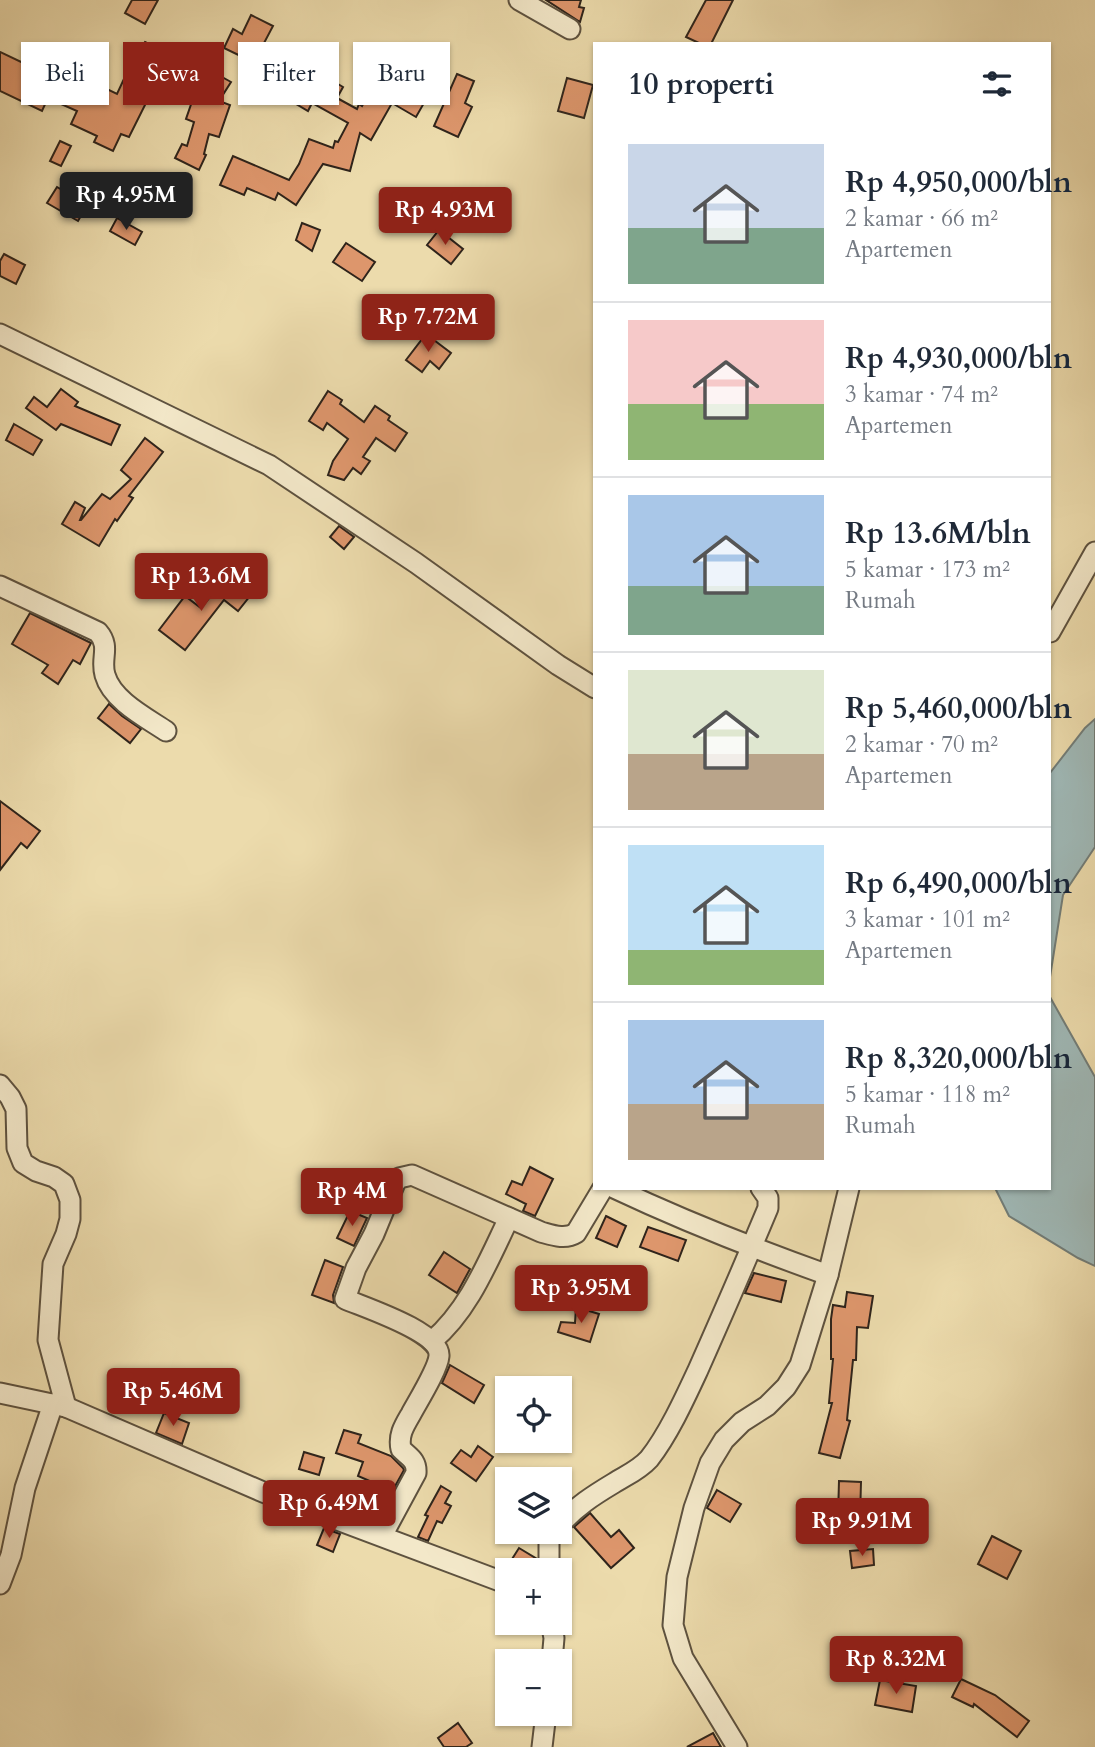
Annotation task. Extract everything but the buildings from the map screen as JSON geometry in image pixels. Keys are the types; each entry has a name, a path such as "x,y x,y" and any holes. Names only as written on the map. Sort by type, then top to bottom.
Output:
{"street":[{"path":"519,0 570,29"},
{"path":"0,334 269,465 416,563 558,665 593,687"},
{"path":"1051,630 1095,552"},
{"path":"0,586 98,632 106,647 103,662 110,688 119,698 166,732"},
{"path":"0,1085 16,1109 17,1149 23,1163 64,1184 70,1200 70,1219 53,1264 48,1340 60,1405 25,1488 10,1555 0,1584"},
{"path":"382,1536 415,1473 416,1464 401,1449 400,1436 439,1359 439,1350 432,1341 415,1329 345,1299 356,1268 374,1234 395,1183 399,1178 412,1175 552,1235 570,1236 576,1233 602,1190"},
{"path":"618,1190 751,1248 828,1275"},
{"path":"572,1513 616,1482 637,1471 661,1441 688,1390 751,1248 769,1203 762,1190"},
{"path":"737,1747 683,1658 673,1625 677,1577 694,1508 710,1462 724,1440 742,1422 768,1406 786,1387 800,1365 828,1275 849,1190"},
{"path":"432,1341 453,1319 477,1283 509,1218"},
{"path":"0,1393 60,1405 263,1492 495,1579"},
{"path":"542,1747 544,1726"}],"water":[{"path":"1095,719 1095,847 1063,895 1051,971 1051,772"},
{"path":"1051,999 1095,1077 1095,1266 1009,1216 996,1190 1051,1190"}]}
